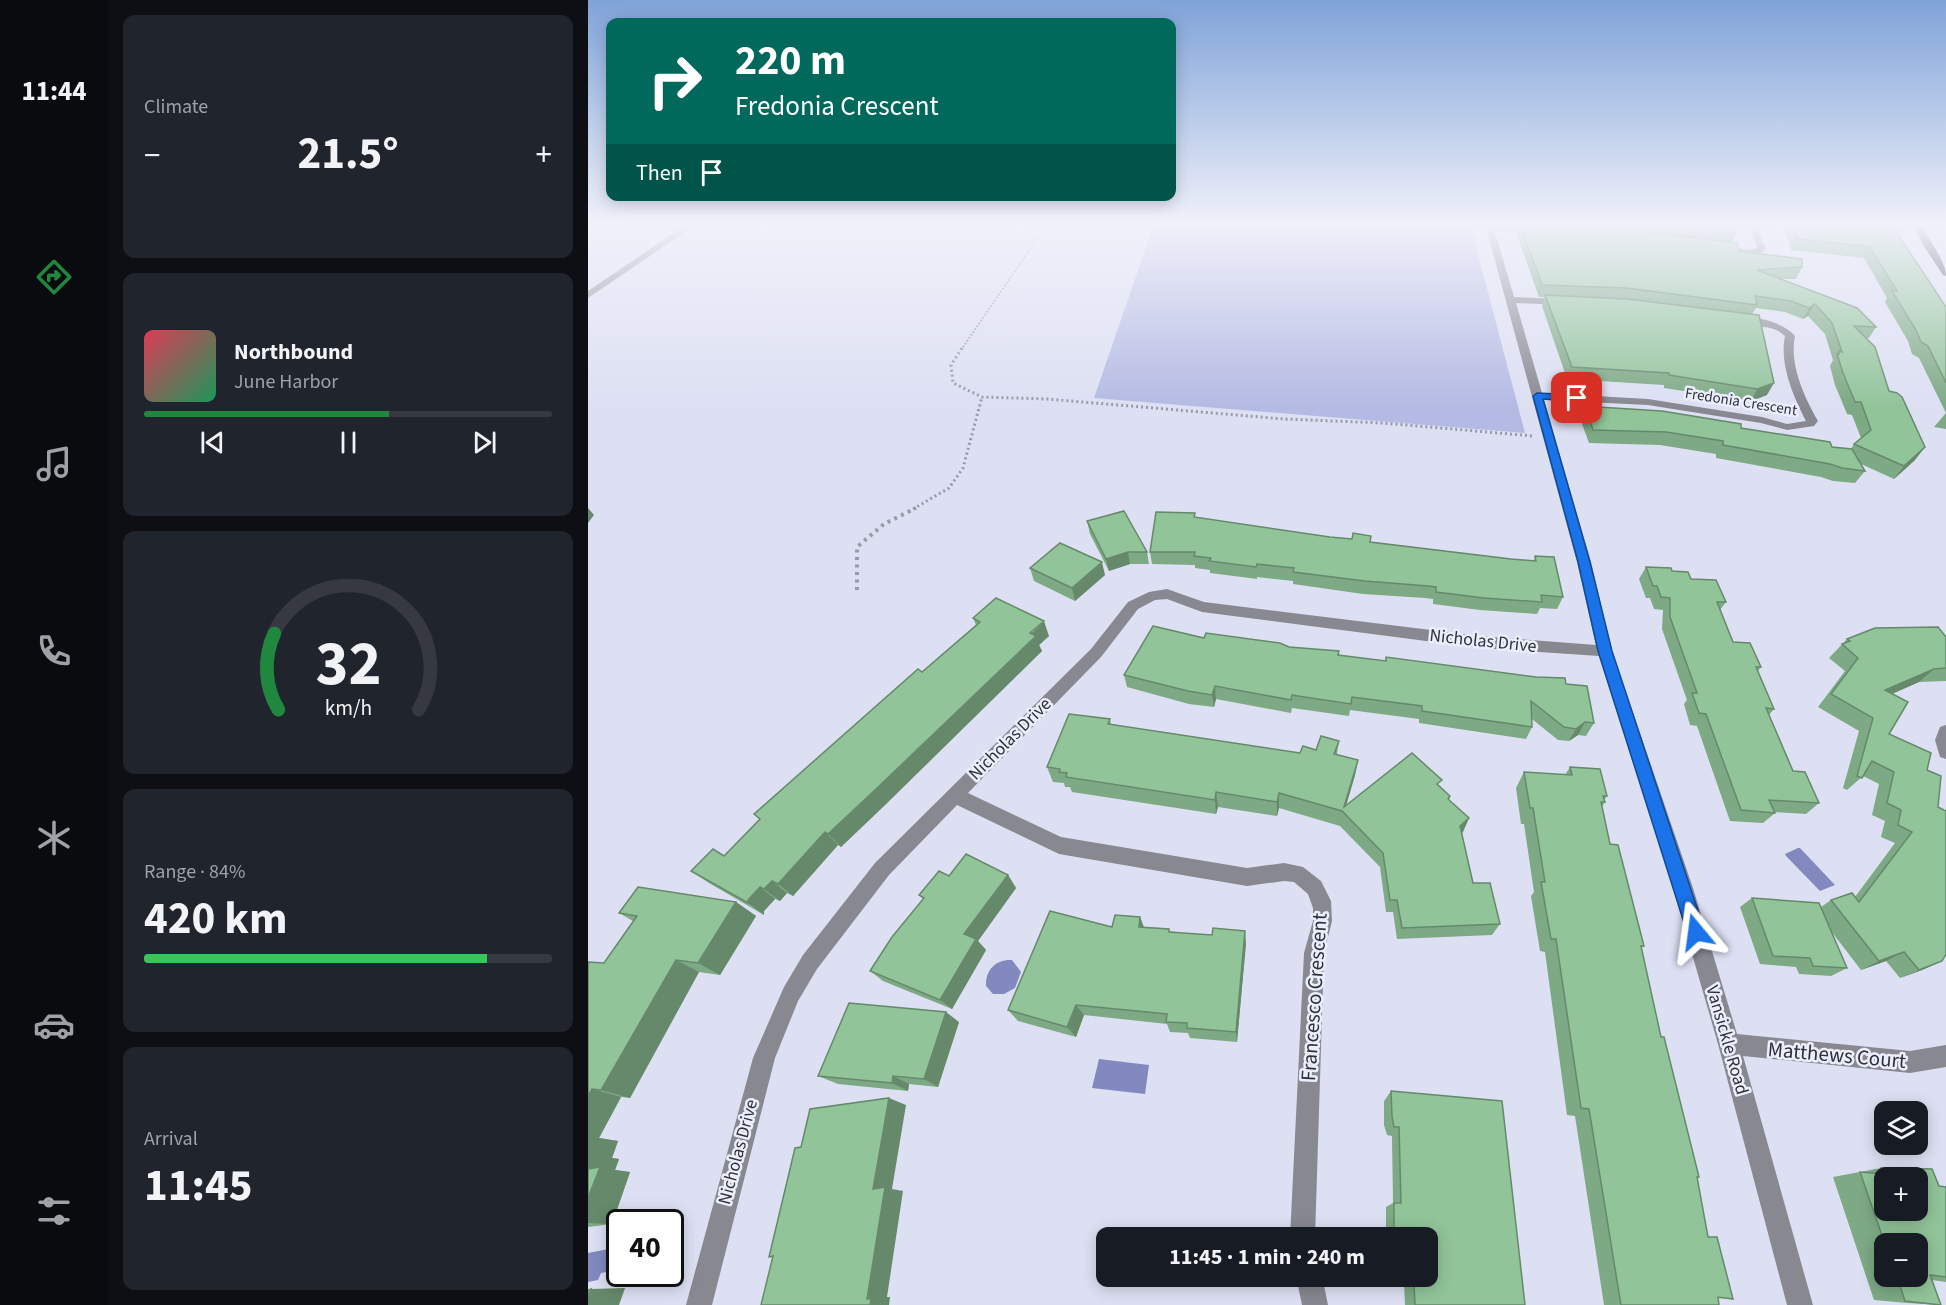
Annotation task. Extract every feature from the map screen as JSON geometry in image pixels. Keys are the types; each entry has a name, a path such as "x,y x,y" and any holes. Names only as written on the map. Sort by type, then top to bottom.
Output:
{"street":[{"path":"588,295 603,285"},
{"name":"Vansickle Road","path":"1505,285 1584,562 1605,651 1683,888 1729,1044 1800,1305"},
{"path":"1509,300 1580,303"},
{"name":"Fredonia Crescent","path":"1537,396 1648,402 1762,420 1786,427 1810,424 1812,421 1804,410 1793,372 1788,333 1770,323 1728,320"},
{"name":"Nicholas Drive","path":"699,1305 764,1058 791,994 810,962 862,893 954,795 1096,653 1111,636 1130,606 1151,596 1167,594 1202,607 1480,642 1605,651"},
{"path":"1946,732 1943,740 1946,752"},
{"name":"Francesco Crescent","path":"954,795 1059,845 1247,877 1265,877 1289,872 1303,877 1314,885 1322,905 1323,917 1314,953 1302,1227"},
{"name":"Matthews Court","path":"1729,1044 1910,1062 1946,1056"},
{"path":"1312,1287 1315,1305"}],"path":[{"path":"1006,285 951,365 953,383 982,397 1047,399 1284,419 1383,423 1549,437"},
{"path":"857,590 857,547 884,524 921,506 949,488 963,468 982,397"}],"shaded area":[{"path":"1133,285 1486,285 1525,433 1094,398"},
{"path":"1798,848 1835,885 1820,891 1786,856 1785,854"},
{"path":"1012,960 1021,972 1015,988 1004,994 993,994 986,986 987,975 1001,961"},
{"path":"1099,1059 1149,1065 1145,1094 1092,1088"},
{"path":"606,1250 606,1272 601,1273 598,1280 588,1282 588,1253"}],"building":[{"path":"1542,285 1796,285 1857,308 1876,327 1854,326 1875,347 1889,391 1902,397 1925,447 1904,466 1854,444 1871,430 1861,402 1855,402 1843,373 1837,354 1839,351 1842,352 1832,323 1815,304 1809,308 1791,301 1755,296 1757,305 1627,288"},
{"path":"1893,285 1931,285 1946,307 1946,383 1928,346 1921,342 1892,291 1897,291"},
{"path":"1545,295 1627,299 1759,315 1774,383 1757,389 1669,375 1669,373 1572,367"},
{"path":"1598,407 1662,411 1741,424 1741,428 1830,442 1832,447 1852,449 1865,471 1723,445 1723,441 1666,432 1593,430 1587,412 1600,412"},
{"path":"1124,511 1147,552 1128,552 1106,559 1087,521"},
{"path":"1156,512 1195,513 1194,517 1330,537 1352,539 1353,533 1371,536 1370,542 1511,559 1536,561 1535,556 1554,557 1563,597 1541,595 1542,602 1484,598 1436,592 1436,587 1293,572 1294,568 1257,564 1256,567 1209,561 1211,558 1194,556 1195,552 1150,552"},
{"path":"1060,543 1102,562 1072,588 1030,568"},
{"path":"1646,567 1671,568 1672,571 1688,572 1691,579 1716,580 1726,602 1717,602 1733,642 1750,643 1761,667 1756,667 1774,709 1766,708 1793,771 1805,772 1819,803 1769,800 1775,813 1741,810 1706,714 1699,713 1692,693 1697,693 1670,617 1670,598 1661,597 1657,586 1653,586"},
{"path":"996,598 1044,621 1030,633 1036,636 828,834 825,832 778,884 772,881 764,889 760,887 748,903 691,871 713,849 724,856 760,819 754,814 918,669 922,672 980,622 973,618"},
{"path":"1153,626 1204,638 1206,633 1280,643 1289,647 1339,651 1338,655 1386,661 1386,657 1536,677 1565,678 1566,684 1587,686 1594,723 1585,722 1576,729 1564,727 1531,701 1532,727 1422,711 1422,706 1352,697 1351,704 1292,695 1291,700 1215,686 1212,695 1124,675"},
{"path":"1938,627 1946,637 1946,668 1934,669 1885,690 1908,702 1889,734 1931,753 1927,770 1941,776 1938,807 1946,811 1946,954 1942,961 1919,970 1904,952 1879,961 1831,900 1852,893 1859,902 1912,832 1898,825 1901,810 1887,803 1894,772 1872,761 1862,778 1857,776 1873,718 1831,694 1858,658 1842,644 1850,641 1847,639 1875,628"},
{"path":"1069,714 1110,719 1108,724 1300,753 1303,746 1316,750 1321,736 1339,741 1334,754 1358,760 1344,807 1412,753 1442,780 1437,784 1450,796 1448,799 1469,818 1460,826 1473,883 1490,883 1500,924 1402,928 1397,900 1390,900 1383,853 1342,811 1279,793 1277,802 1216,792 1215,800 1066,777 1067,773 1059,772 1060,769 1047,767"},
{"path":"1570,767 1600,769 1607,796 1603,796 1605,802 1601,802 1610,844 1618,845 1644,946 1641,946 1661,1037 1664,1037 1699,1177 1697,1177 1708,1237 1717,1237 1733,1299 1718,1297 1719,1305 1621,1305 1589,1109 1581,1108 1556,939 1551,939 1541,882 1545,882 1533,808 1530,808 1524,772 1572,775"},
{"path":"966,854 1008,875 964,934 976,939 940,1000 870,971 892,937 924,898 919,895 939,871 949,876"},
{"path":"638,887 736,902 698,963 676,960 601,1090 592,1089 588,1096 588,962 604,963 637,916 619,913"},
{"path":"1752,898 1819,903 1847,968 1813,966 1810,958 1773,956"},
{"path":"1050,911 1112,927 1115,915 1140,917 1139,927 1169,929 1169,932 1212,935 1213,928 1245,931 1236,1032 1187,1028 1187,1023 1166,1022 1167,1014 1076,1005 1067,1027 1008,1010"},
{"path":"849,1003 946,1012 924,1079 893,1076 892,1083 818,1076"},
{"path":"1391,1091 1502,1101 1525,1305 1415,1305 1414,1287 1438,1287 1438,1227 1394,1227 1394,1203 1401,1203 1399,1127 1394,1127"},
{"path":"889,1098 873,1189 885,1187 867,1299 871,1298 870,1305 761,1305 773,1256 769,1257 795,1148 801,1147 810,1109"},
{"path":"600,1167 588,1198 588,1169"},
{"path":"1928,1169 1932,1169 1939,1186 1946,1187 1946,1277 1930,1275 1941,1305 1905,1301 1901,1287 1928,1287 1928,1233 1881,1233 1877,1221 1928,1221"},
{"path":"1860,1172 1874,1173 1874,1212"}],"route":[{"path":"1577,398 1537,396 1584,562 1605,651 1696,932"}]}
